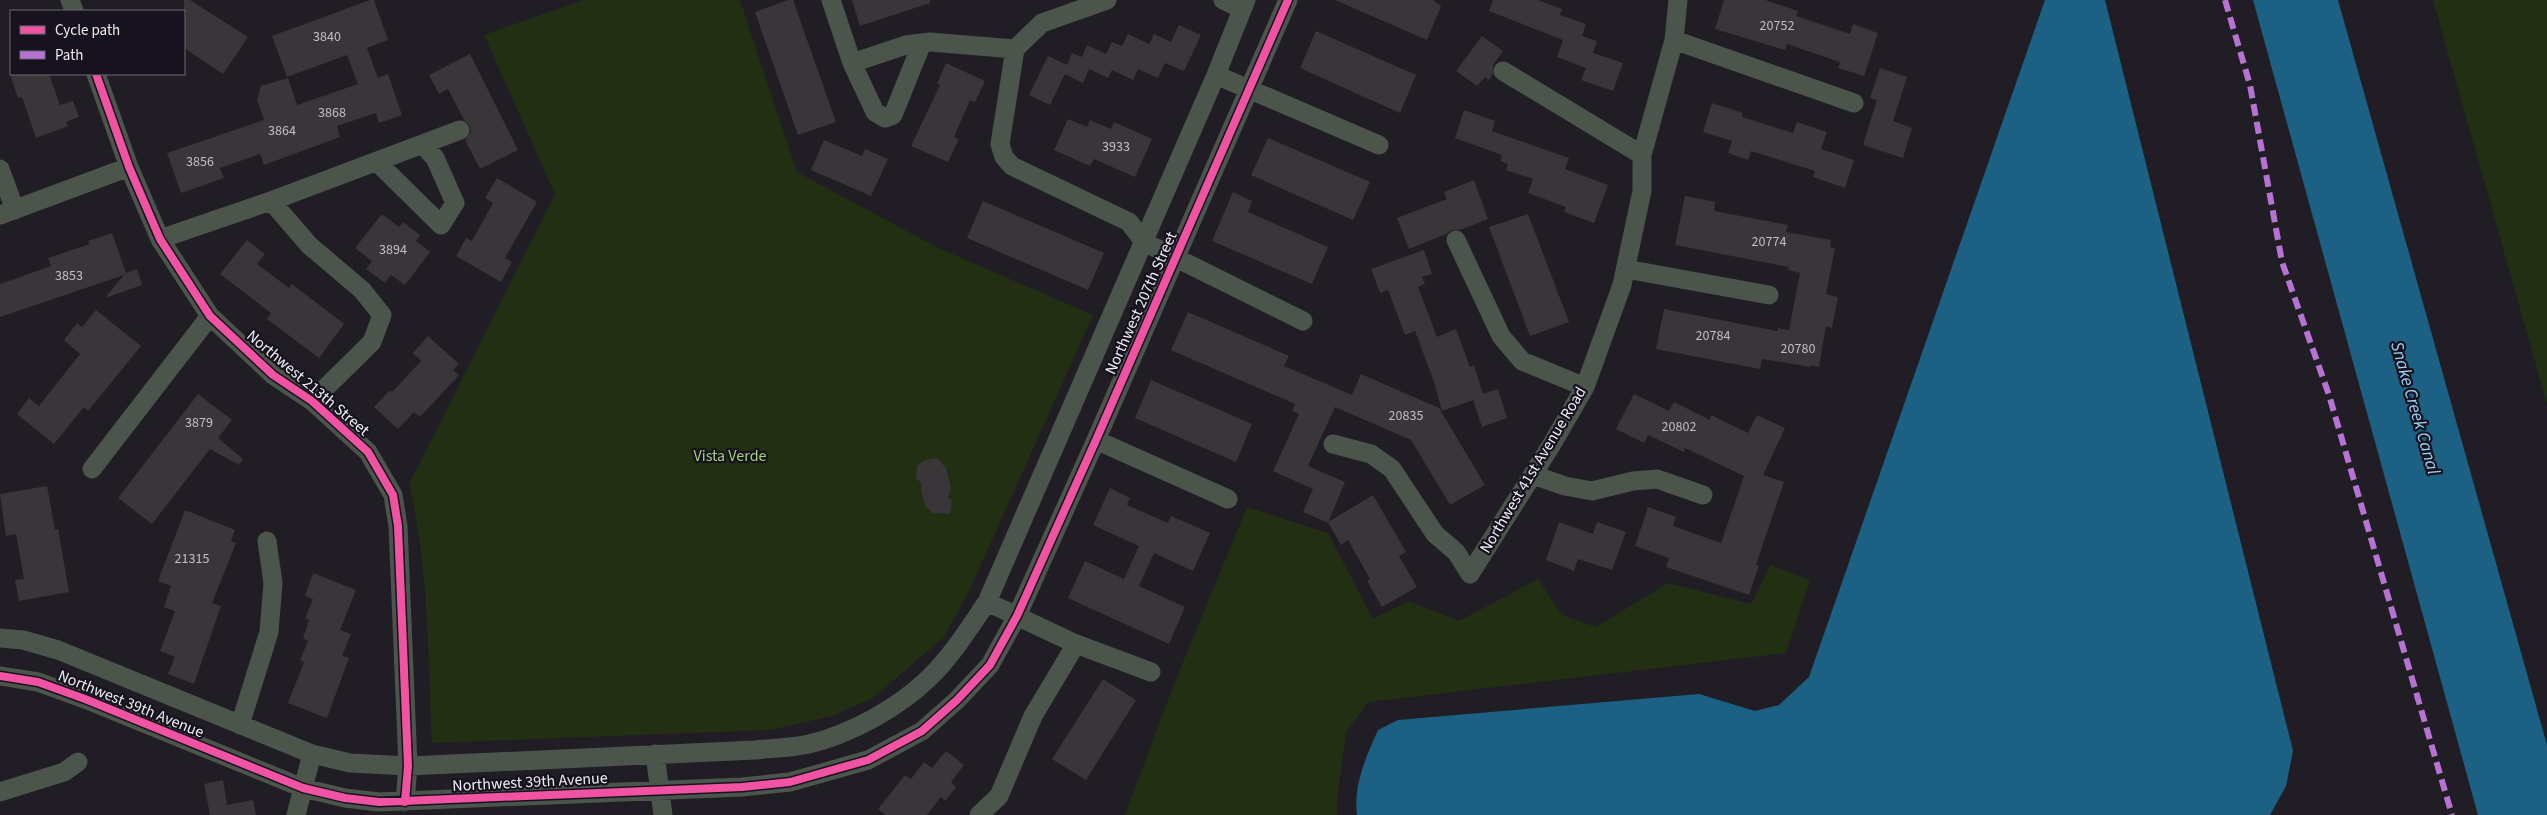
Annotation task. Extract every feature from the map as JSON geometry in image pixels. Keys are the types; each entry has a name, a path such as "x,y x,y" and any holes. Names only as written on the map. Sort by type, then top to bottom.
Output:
{"street":[{"path":"831,0 852,63 875,112 885,118 893,115 922,43"},
{"path":"1107,0 1042,24 1025,37 1015,49 1000,144 1004,158 1025,174 1128,222 1144,242 1303,320"},
{"path":"1223,0 1244,5"},
{"name":"Northwest 207th Street","path":"1017,616 1288,0"},
{"name":"Northwest 41st Avenue Road","path":"1333,444 1371,454 1392,469 1435,534 1456,552 1470,574 1533,475 1585,387 1622,285 1642,191 1642,155 1674,40 1678,0"},
{"name":"Northwest 207th Street","path":"987,602 1216,75 1244,5"},
{"path":"1674,40 1854,104"},
{"path":"852,63 906,45 922,43 957,43 1015,49"},
{"path":"1503,71 1642,155"},
{"name":"Northwest 213th Street","path":"96,75 129,167 160,239 210,316 273,374 312,401 368,452 393,495 398,526 408,766 405,802"},
{"path":"1216,75 1379,145"},
{"path":"160,239 271,201 460,130"},
{"path":"377,162 441,225 455,203 434,158 422,144"},
{"path":"0,169 7,213 129,167"},
{"name":"Northwest 213th Street","path":"271,201 309,245 362,290 382,315 372,342 312,401"},
{"path":"1456,240 1501,336 1522,361 1585,387"},
{"path":"1626,269 1768,295"},
{"path":"92,469 210,316"},
{"path":"1096,440 1228,499"},
{"path":"1533,475 1565,486 1592,491 1633,481 1657,479 1703,495"},
{"path":"240,725 269,632 273,583 267,541"},
{"path":"987,602 1076,644 1151,672"},
{"name":"Northwest 39th Avenue","path":"0,638 24,640 58,650 312,754 350,763 408,766 755,750 808,744 857,726 899,702 929,678 954,649 987,602"},
{"name":"Northwest 39th Avenue","path":"0,676 38,682 85,699 303,788 345,798 379,802 405,802 660,789 742,787 790,782 868,760 922,730 957,700 990,665 1017,616"},
{"path":"980,815 999,796 1033,716 1076,644"},
{"path":"296,815 312,754"},
{"path":"655,754 663,815"},
{"path":"0,792 64,772 78,762"}],"green space":[{"name":"Vista Verde","path":"583,0 740,0 797,172 938,248 1093,315 971,587 944,637 873,698 832,716 770,730 432,743 424,580 416,516 409,484 555,194 484,35"},
{"path":"2433,0 2547,0 2547,404"},
{"path":"1247,507 1328,533 1373,619 1408,601 1459,621 1538,579 1562,615 1596,627 1668,583 1751,604 1770,565 1810,580 1786,653 1368,702 1346,732 1337,800 1337,815 1125,815 1174,684"}],"water":[{"path":"2045,0 2105,0 2293,751 2286,786 2270,815 1357,815 1356,804 1359,782 1373,740 1378,730 1398,720 1699,694 1755,711 1779,705 1809,677"},
{"name":"Snake Creek Canal","path":"2253,0 2338,0 2547,745 2547,815 2478,815"}],"building":[{"path":"184,0 190,0 248,37 223,74 185,49"},
{"path":"374,0 388,40 367,48 378,78 388,74 402,115 379,123 376,113 337,126 340,137 264,165 260,154 220,168 224,178 181,193 167,153 264,120 257,100 261,86 288,78 297,105 358,84 347,55 287,77 272,36"},
{"path":"788,0 793,0 836,122 798,135 755,12"},
{"path":"852,0 930,0 930,3 860,26"},
{"path":"1335,0 1433,0 1441,6 1427,40"},
{"path":"1493,0 1538,0 1562,9 1560,15 1586,24 1582,36 1597,41 1593,53 1623,63 1613,91 1581,80 1586,68 1557,57 1563,40 1489,11"},
{"path":"1724,0 1765,0 1798,11 1796,16 1850,34 1853,24 1878,33 1864,76 1838,68 1840,62 1787,44 1785,50 1715,29"},
{"path":"1179,25 1201,35 1184,71 1165,63 1158,78 1138,69 1133,80 1112,70 1108,78 1089,69 1083,83 1065,74 1050,105 1029,95 1048,56 1067,65 1072,53 1082,57 1087,45 1106,54 1112,42 1122,46 1128,34 1149,44 1154,34 1171,42"},
{"path":"1316,31 1416,75 1400,113 1300,68"},
{"path":"1482,36 1503,51 1493,65 1493,74 1489,80 1485,77 1477,86 1456,71"},
{"path":"470,54 518,150 480,169 465,140 471,132 470,126 464,120 448,89 439,94 429,75"},
{"path":"946,63 985,81 975,102 970,100 954,137 959,139 948,162 911,146 940,85 937,84"},
{"path":"1880,68 1907,77 1893,121 1912,128 1903,158 1863,145 1877,100 1870,98"},
{"path":"10,75 49,75 60,105 73,101 79,117 66,122 68,126 36,138 22,97 18,98"},
{"path":"1712,103 1743,113 1742,117 1793,133 1797,122 1827,132 1821,149 1854,160 1845,188 1813,177 1815,171 1751,151 1748,160 1728,153 1732,141 1703,132"},
{"path":"1464,110 1495,121 1492,131 1569,158 1565,169 1608,185 1594,223 1564,212 1566,207 1528,193 1533,179 1506,170 1508,164 1500,161 1502,155 1455,138"},
{"path":"1068,119 1087,127 1090,120 1111,129 1114,122 1152,139 1135,177 1094,159 1090,166 1054,150"},
{"path":"1268,138 1370,182 1353,220 1251,175"},
{"path":"824,140 862,156 865,149 888,159 871,196 811,170"},
{"path":"497,178 537,202 505,258 512,262 501,282 456,256 466,238 472,241 493,203 485,198"},
{"path":"1474,180 1488,219 1460,230 1452,230 1409,249 1397,218 1447,199 1444,192"},
{"path":"1233,192 1252,201 1248,212 1328,247 1312,284 1212,241"},
{"path":"1685,196 1715,202 1714,211 1788,225 1786,232 1831,240 1830,247 1835,248 1826,294 1838,297 1832,328 1826,326 1819,367 1762,359 1760,369 1656,349 1664,309 1777,331 1778,328 1789,330 1800,273 1788,270 1789,267 1675,245"},
{"path":"983,201 1104,253 1088,290 967,238"},
{"path":"382,214 399,227 403,222 420,235 416,241 430,252 405,285 391,275 385,283 366,269 372,261 355,248"},
{"path":"1528,214 1569,322 1530,336 1489,227"},
{"path":"112,233 126,273 137,269 142,285 105,298 124,275 0,317 0,284 51,266 48,258 90,244 88,241"},
{"path":"247,240 265,254 257,264 289,288 292,284 344,324 319,358 267,319 271,313 220,274"},
{"path":"1424,250 1432,274 1422,277 1425,284 1418,287 1437,337 1456,329 1470,367 1474,365 1483,394 1498,389 1507,418 1482,427 1473,400 1442,411 1433,379 1415,331 1405,335 1388,290 1380,293 1371,269"},
{"path":"96,310 141,346 88,411 84,407 54,444 17,414 29,398 39,406 80,354 64,340 77,323 82,327"},
{"path":"1188,312 1289,356 1284,366 1352,395 1361,374 1439,408 1485,485 1450,505 1411,440 1335,407 1308,466 1345,482 1328,523 1303,512 1313,489 1273,471 1299,414 1292,411 1295,404 1171,350"},
{"path":"428,336 459,364 453,370 459,375 420,417 414,412 398,429 374,407 390,390 392,392 421,361 413,353"},
{"path":"1151,380 1252,424 1236,462 1135,418"},
{"path":"198,394 232,420 218,438 243,459 239,465 210,449 152,524 118,498"},
{"path":"1634,394 1669,411 1674,402 1710,420 1711,415 1748,433 1757,415 1785,428 1763,475 1784,482 1756,565 1759,565 1749,595 1666,567 1669,558 1635,546 1648,507 1676,517 1673,526 1721,543 1744,476 1685,448 1684,452 1648,435 1644,443 1616,429"},
{"path":"937,458 946,468 951,488 948,498 952,500 950,514 933,513 925,506 921,489 922,484 916,478 917,466 925,460"},
{"path":"47,486 55,530 58,529 69,592 19,601 15,580 24,579 16,534 6,536 0,494"},
{"path":"1110,488 1130,498 1127,505 1168,523 1171,516 1210,533 1193,571 1154,553 1139,586 1185,607 1169,644 1068,598 1085,561 1124,579 1139,546 1093,525"},
{"path":"1373,495 1406,552 1399,556 1417,587 1382,607 1367,581 1370,579 1348,540 1341,545 1328,522"},
{"path":"185,510 235,530 231,541 236,543 212,603 221,606 194,684 168,674 175,657 160,651 175,611 164,607 171,586 158,581"},
{"path":"1559,522 1593,534 1597,522 1626,532 1612,570 1578,559 1574,571 1546,560"},
{"path":"313,573 356,590 340,630 351,634 342,656 349,658 327,718 288,703 304,662 300,660 308,641 303,638 309,620 305,618 313,599 305,596"},
{"path":"1103,679 1136,700 1086,780 1052,759"},
{"path":"946,751 964,765 951,782 956,787 945,801 941,797 927,815 886,815 878,809 905,775 911,779 924,762 932,768"},
{"path":"223,780 227,805 253,800 256,815 210,815 204,784"}],"marked path":[{"path":"2225,0 2250,85 2282,262 2329,395 2452,815"}],"cycle path":[{"path":"0,676 38,682 85,699 303,788 345,798 379,802 742,787 790,782 868,760 922,731 957,700 990,665 1017,616 1096,440 1288,0"},
{"path":"96,75 129,167 160,239 210,316 273,375 312,401 368,452 393,495 398,526 408,766 405,802"}]}
